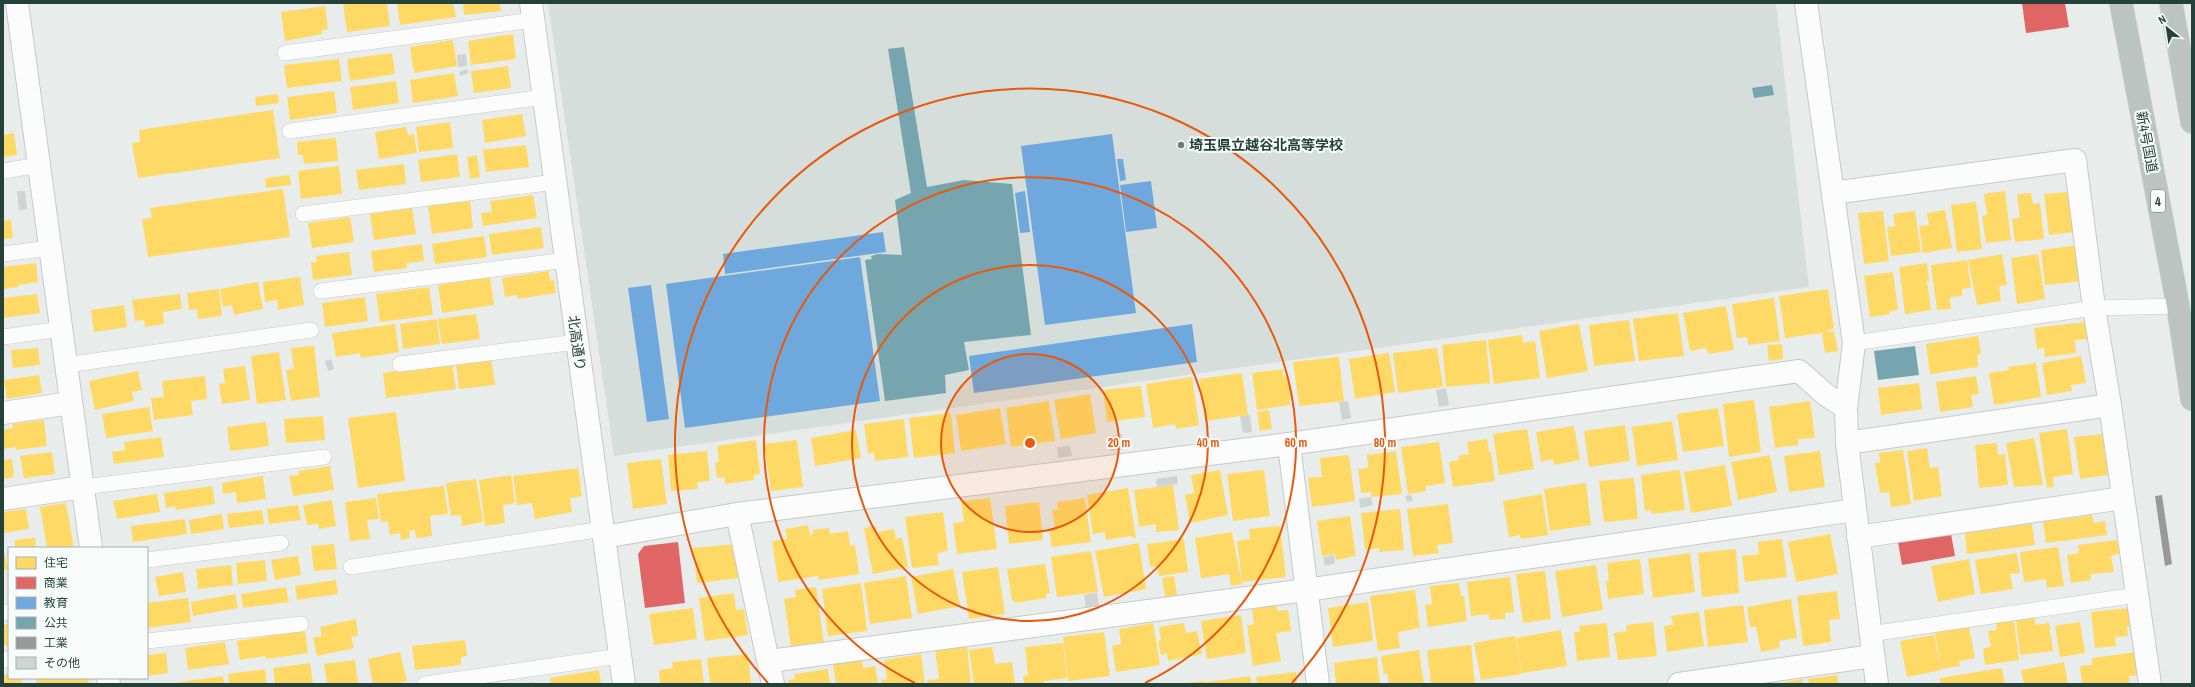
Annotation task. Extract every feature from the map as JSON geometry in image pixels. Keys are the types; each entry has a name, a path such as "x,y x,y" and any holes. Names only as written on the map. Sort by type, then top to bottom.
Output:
{"highway":[{"name":"新4号国道","path":"2122,3 2178,306 2192,399"},
{"path":"2171,3 2192,122"}],"street":[{"path":"18,3 91,547"},
{"path":"1806,3 1854,343 1846,408 1847,443 1877,684"},
{"name":"北高通り","path":"532,11 624,684"},
{"path":"1833,193 2075,160 2094,308 2110,405 2150,684"},
{"path":"603,533 737,514 1289,444 1799,371 1826,395 1846,408"},
{"path":"3,413 72,403"},
{"path":"1847,443 2110,405"},
{"path":"1289,444 1318,684"},
{"path":"3,498 82,488"},
{"path":"1858,537 2123,498"},
{"path":"770,661 1306,590 1855,510"},
{"path":"737,514 770,661 773,684"},
{"path":"1678,684 1873,656"}],"lane":[{"path":"284,53 532,11"},
{"path":"290,131 544,97"},
{"path":"3,171 39,166"},
{"path":"303,214 555,182"},
{"path":"3,254 50,248"},
{"path":"321,291 566,260"},
{"path":"1854,343 2094,308 2178,306"},
{"path":"3,337 61,329"},
{"path":"66,365 311,330"},
{"path":"400,364 577,342"},
{"path":"82,488 324,457"},
{"path":"351,567 603,533"},
{"path":"148,560 282,543"},
{"path":"1870,634 2137,595"},
{"path":"148,641 301,624"},
{"path":"425,684 620,656"}],"shaded area":[{"name":"埼玉県立越谷北高等学校","path":"548,3 1776,3 1809,287 614,456"}],"building: 住宅":[{"path":"343,3 387,3 390,26 347,32"},
{"path":"397,3 453,3 456,17 400,25"},
{"path":"463,3 500,3 501,11 464,15"},
{"path":"325,6 328,29 322,30 322,34 285,41 281,12"},
{"path":"513,34 516,59 471,65 468,41"},
{"path":"453,40 457,66 414,73 410,47"},
{"path":"392,53 395,74 350,81 347,59"},
{"path":"339,59 342,81 287,88 284,65"},
{"path":"508,66 511,88 474,93 471,71"},
{"path":"454,73 458,96 413,103 410,80"},
{"path":"396,81 399,103 353,110 350,87"},
{"path":"334,91 337,113 290,120 287,97"},
{"path":"278,94 279,103 256,106 255,97"},
{"path":"273,110 280,158 138,178 132,143 140,142 139,130"},
{"path":"522,114 526,136 485,143 482,120"},
{"path":"450,122 453,148 419,152 416,127"},
{"path":"406,127 408,135 414,134 417,153 379,159 375,132"},
{"path":"14,133 17,155 3,157 3,135"},
{"path":"336,138 338,161 304,164 303,155 298,155 297,142"},
{"path":"526,145 529,167 486,172 483,150"},
{"path":"457,154 460,177 421,182 418,160"},
{"path":"477,155 480,177 470,179 467,157"},
{"path":"404,164 406,184 359,190 356,170"},
{"path":"339,166 342,194 301,199 298,171"},
{"path":"290,175 291,185 266,188 265,178"},
{"path":"283,189 290,237 148,257 142,219 152,218 150,208"},
{"path":"2005,191 2011,240 1986,243 1982,216 1987,215 1984,194"},
{"path":"2068,192 2073,232 2049,235 2044,194"},
{"path":"2031,193 2033,204 2040,203 2044,239 2015,242 2012,219 2020,218 2017,194"},
{"path":"533,195 537,218 483,226 481,213 492,212 490,201"},
{"path":"470,201 473,228 432,234 428,206"},
{"path":"1976,202 1982,249 1957,252 1951,205"},
{"path":"412,208 416,234 374,240 370,214"},
{"path":"1945,210 1952,248 1923,253 1919,226 1929,225 1927,213"},
{"path":"1883,211 1889,261 1864,264 1858,213"},
{"path":"1915,211 1921,252 1891,256 1887,227 1895,226 1893,214"},
{"path":"350,217 354,242 312,248 308,223"},
{"path":"11,220 13,238 3,239 3,221"},
{"path":"541,227 544,248 492,255 489,234"},
{"path":"484,236 487,257 435,264 432,244"},
{"path":"422,244 424,261 407,263 407,268 374,272 371,251"},
{"path":"2079,245 2083,281 2045,285 2041,250"},
{"path":"349,252 352,275 313,280 311,263 317,262 316,256"},
{"path":"2002,254 2007,285 1999,286 2001,301 1977,305 1968,260"},
{"path":"2038,254 2045,299 2017,304 2011,258"},
{"path":"1967,260 1971,288 1962,289 1962,296 1950,297 1951,309 1937,310 1931,265"},
{"path":"36,263 38,282 3,289 3,267"},
{"path":"1927,263 1929,281 1927,281 1931,310 1905,314 1899,267"},
{"path":"549,271 550,281 554,280 556,293 518,299 517,295 505,297 502,278"},
{"path":"1893,272 1898,310 1889,311 1890,314 1870,317 1864,276"},
{"path":"300,277 304,305 278,310 277,300 265,302 263,282"},
{"path":"490,277 494,305 442,313 438,285"},
{"path":"258,282 263,309 234,315 232,305 223,307 220,289"},
{"path":"429,287 433,315 380,322 376,294"},
{"path":"219,289 222,316 198,319 197,309 189,310 187,293"},
{"path":"1828,289 1834,329 1827,330 1828,332 1834,331 1838,351 1825,353 1822,333 1785,338 1779,296"},
{"path":"37,294 40,313 3,318 3,298"},
{"path":"180,294 182,309 163,312 164,324 145,327 144,320 135,321 132,300"},
{"path":"365,297 368,321 325,327 322,303"},
{"path":"1774,298 1780,341 1748,345 1747,337 1737,338 1732,304"},
{"path":"124,305 127,327 94,332 91,310"},
{"path":"1726,306 1734,350 1708,354 1707,348 1690,351 1683,313"},
{"path":"1678,313 1684,356 1639,361 1633,319"},
{"path":"476,314 480,339 442,344 438,319"},
{"path":"437,319 440,344 403,349 400,324"},
{"path":"1629,320 1635,361 1594,366 1589,325"},
{"path":"2085,322 2087,339 2075,340 2076,353 2045,357 2044,348 2037,349 2034,328"},
{"path":"395,324 399,352 361,358 360,353 336,357 332,333"},
{"path":"1579,324 1588,371 1547,378 1539,331"},
{"path":"1522,335 1523,343 1535,341 1540,378 1494,384 1488,340"},
{"path":"1978,336 1981,354 1977,355 1978,367 1930,374 1926,344"},
{"path":"1486,340 1490,383 1446,387 1442,345"},
{"path":"1782,344 1783,359 1769,361 1767,345"},
{"path":"314,346 320,397 291,401 286,370 294,369 291,348"},
{"path":"38,348 40,365 13,368 11,350"},
{"path":"1437,348 1443,387 1398,393 1393,353"},
{"path":"279,352 286,400 257,404 251,356"},
{"path":"1389,353 1395,392 1355,399 1349,359"},
{"path":"2081,356 2086,383 2071,385 2072,391 2047,395 2042,363"},
{"path":"1339,357 1344,401 1299,406 1293,362"},
{"path":"491,359 495,385 459,389 456,364"},
{"path":"452,363 456,389 386,398 383,373"},
{"path":"2036,363 2041,397 1994,405 1989,373 2009,370 2008,367"},
{"path":"245,366 250,400 222,404 219,384 225,383 223,369"},
{"path":"1283,369 1283,376 1288,375 1292,397 1289,398 1290,405 1257,410 1252,373"},
{"path":"138,371 142,390 132,392 134,401 95,410 89,381"},
{"path":"1242,373 1248,415 1205,421 1199,379"},
{"path":"39,375 42,393 7,399 4,380"},
{"path":"205,376 207,399 191,401 193,415 154,420 151,398 164,397 162,381"},
{"path":"1976,376 1979,394 1971,395 1973,407 1940,412 1936,382"},
{"path":"1192,377 1199,425 1176,429 1175,424 1153,428 1146,384"},
{"path":"1919,383 1922,409 1881,415 1878,388"},
{"path":"1141,386 1145,417 1107,422 1103,390"},
{"path":"1090,394 1096,433 1061,439 1054,400"},
{"path":"1754,400 1761,452 1729,457 1723,404"},
{"path":"1049,401 1055,441 1011,447 1006,408"},
{"path":"1810,401 1815,438 1798,439 1798,445 1775,448 1769,407"},
{"path":"149,407 153,431 106,438 102,414"},
{"path":"1000,408 1006,444 961,451 956,415"},
{"path":"1718,408 1724,446 1683,452 1677,414"},
{"path":"1269,410 1272,429 1260,431 1257,412"},
{"path":"396,412 405,481 358,488 348,418"},
{"path":"951,413 955,453 914,458 909,418"},
{"path":"323,416 325,440 286,443 284,419"},
{"path":"904,419 908,457 875,461 874,452 868,454 864,424"},
{"path":"44,420 47,446 16,450 16,447 3,449 3,430 13,428 12,424"},
{"path":"1672,421 1678,460 1637,466 1632,427"},
{"path":"266,422 269,446 230,451 227,427"},
{"path":"1625,425 1630,461 1589,467 1584,431"},
{"path":"1574,426 1580,460 1554,465 1553,459 1541,462 1536,432"},
{"path":"1527,429 1534,469 1499,475 1493,434"},
{"path":"2067,429 2073,474 2053,477 2054,487 2047,488 2039,433"},
{"path":"856,430 861,458 815,466 811,438"},
{"path":"2102,434 2108,475 2080,479 2074,437"},
{"path":"161,437 164,457 114,464 112,452 125,450 124,442"},
{"path":"2034,438 2043,485 2014,487 2006,443"},
{"path":"1487,439 1489,452 1491,452 1495,481 1453,487 1449,462 1459,460 1458,456 1469,454 1467,442"},
{"path":"756,440 760,474 754,475 754,480 725,484 724,477 717,478 715,463 719,462 717,446"},
{"path":"797,440 803,487 771,491 764,444"},
{"path":"1439,442 1445,483 1426,486 1426,491 1408,494 1401,447"},
{"path":"1997,443 1998,455 2005,454 2008,485 1979,488 1975,445"},
{"path":"1927,448 1930,468 1938,467 1942,496 1914,501 1907,451"},
{"path":"1903,450 1911,504 1891,507 1889,492 1880,493 1875,463 1880,463 1879,453"},
{"path":"707,451 710,481 697,482 698,489 671,491 668,455"},
{"path":"1396,451 1402,494 1372,497 1371,492 1361,493 1358,469 1368,468 1367,455"},
{"path":"1820,451 1825,487 1789,492 1784,456"},
{"path":"52,452 55,474 24,478 20,456"},
{"path":"1349,455 1355,501 1312,507 1308,478 1322,477 1320,458"},
{"path":"1770,455 1777,492 1738,500 1731,462"},
{"path":"12,459 14,477 3,479 3,460"},
{"path":"661,459 667,504 633,509 627,463"},
{"path":"1725,465 1732,506 1691,513 1684,472"},
{"path":"330,466 334,490 293,496 289,476 299,475 298,471"},
{"path":"578,468 582,496 570,498 572,512 535,519 532,503 517,505 513,476"},
{"path":"1220,470 1228,515 1190,523 1185,495 1194,493 1191,475"},
{"path":"1264,470 1270,516 1233,521 1227,474"},
{"path":"1680,470 1685,510 1652,514 1651,510 1645,511 1641,475"},
{"path":"511,475 515,503 503,505 505,523 485,526 479,480"},
{"path":"263,476 266,499 237,503 236,492 223,494 222,483"},
{"path":"1634,478 1638,519 1604,522 1599,481"},
{"path":"476,479 483,522 462,526 461,515 451,516 446,483"},
{"path":"1586,483 1591,525 1550,531 1544,489"},
{"path":"1173,485 1179,530 1156,532 1156,524 1139,527 1134,490"},
{"path":"212,486 215,504 176,510 175,506 166,508 164,493"},
{"path":"444,486 448,514 430,516 432,536 416,538 415,530 409,531 410,538 401,540 400,533 390,535 388,521 381,522 377,494"},
{"path":"1128,488 1136,538 1133,538 1132,536 1106,540 1105,532 1093,534 1087,495"},
{"path":"157,494 160,512 117,519 113,501"},
{"path":"1542,494 1548,535 1521,539 1520,535 1509,537 1503,501"},
{"path":"376,498 379,519 367,520 370,539 350,541 345,502"},
{"path":"990,498 997,549 957,554 953,523 964,522 961,501"},
{"path":"1085,498 1091,542 1052,547 1049,530 1055,529 1052,510 1058,510 1057,502"},
{"path":"332,500 336,526 319,529 318,524 307,525 303,505"},
{"path":"1039,502 1043,540 1009,544 1005,506"},
{"path":"66,503 74,547 47,547 40,507"},
{"path":"1448,504 1453,543 1437,545 1439,553 1413,556 1407,509"},
{"path":"298,505 301,520 269,524 267,509"},
{"path":"26,509 29,529 3,533 3,512"},
{"path":"1400,509 1404,550 1379,552 1379,548 1365,550 1361,513"},
{"path":"262,510 264,524 229,528 227,514"},
{"path":"943,512 948,551 937,553 939,565 912,568 905,517"},
{"path":"222,514 224,529 191,534 189,520"},
{"path":"2092,515 2094,523 2105,521 2107,535 2046,543 2043,522"},
{"path":"1350,516 1356,556 1336,560 1335,554 1322,556 1317,521"},
{"path":"185,519 187,534 133,542 131,526"},
{"path":"2032,524 2035,545 1967,554 1965,533"},
{"path":"808,525 810,535 813,535 812,530 829,528 830,534 848,531 850,546 855,545 859,574 819,580 818,576 778,582 772,541 787,539 785,529"},
{"path":"876,526 877,532 894,529 896,539 902,538 908,567 873,574 864,528"},
{"path":"1280,526 1286,577 1242,582 1237,541 1250,539 1249,529"},
{"path":"1232,532 1242,584 1231,586 1229,574 1201,578 1195,538"},
{"path":"1830,534 1838,574 1796,582 1788,542"},
{"path":"35,538 36,547 15,547 15,540"},
{"path":"1184,539 1188,572 1159,576 1157,566 1150,567 1147,544"},
{"path":"1782,539 1787,577 1745,582 1742,556 1759,554 1758,542"},
{"path":"2117,540 2119,554 2111,556 2114,572 2091,574 2091,580 2071,583 2067,555 2079,553 2078,545"},
{"path":"1139,543 1146,589 1104,597 1095,551"},
{"path":"334,544 337,569 314,571 311,546"},
{"path":"737,544 740,578 697,583 693,548"},
{"path":"3,546 8,569 3,570"},
{"path":"2058,547 2064,586 2047,588 2046,579 2024,582 2020,552"},
{"path":"1736,549 1739,593 1702,597 1698,553"},
{"path":"1091,551 1098,592 1057,597 1051,557"},
{"path":"1690,553 1695,592 1653,598 1648,559"},
{"path":"2017,553 2020,573 2010,574 2013,589 1981,594 1975,560"},
{"path":"298,556 301,575 275,580 271,560"},
{"path":"1640,559 1644,594 1608,599 1606,581 1609,581 1607,563"},
{"path":"1969,559 1975,594 1938,602 1931,566"},
{"path":"265,560 267,581 238,584 236,563"},
{"path":"1045,564 1050,593 1046,594 1046,598 1015,603 1014,600 1012,601 1007,569"},
{"path":"231,565 233,585 198,589 196,569"},
{"path":"1596,565 1603,610 1562,617 1555,571"},
{"path":"998,567 1005,614 969,619 962,572"},
{"path":"953,569 960,606 918,614 911,577"},
{"path":"1545,571 1551,619 1523,623 1516,574"},
{"path":"183,572 186,592 159,596 155,577"},
{"path":"906,576 912,618 870,624 864,583"},
{"path":"1174,576 1177,595 1165,597 1162,578"},
{"path":"1510,577 1514,612 1505,613 1505,619 1489,620 1489,614 1471,616 1467,582"},
{"path":"336,580 338,594 297,600 295,586"},
{"path":"861,583 867,631 828,636 822,589"},
{"path":"1459,583 1461,596 1464,596 1467,621 1428,627 1425,605 1432,604 1430,586"},
{"path":"286,587 289,602 243,608 241,594"},
{"path":"816,587 824,642 791,647 784,599 796,597 795,590"},
{"path":"1415,590 1420,628 1398,632 1400,648 1378,651 1370,596"},
{"path":"1837,591 1840,619 1829,620 1831,642 1803,646 1797,596"},
{"path":"734,593 736,610 744,609 748,635 705,641 699,598"},
{"path":"235,594 238,608 193,616 191,602"},
{"path":"188,598 191,622 148,628 148,603"},
{"path":"1791,599 1797,638 1779,641 1780,648 1761,652 1756,627 1750,627 1747,607"},
{"path":"1368,602 1373,641 1333,647 1328,608"},
{"path":"1276,605 1277,611 1288,610 1291,631 1276,633 1281,661 1253,666 1247,626 1254,624 1252,609"},
{"path":"1743,605 1748,642 1708,647 1704,610"},
{"path":"693,608 697,639 654,645 649,614"},
{"path":"2129,608 2132,627 2127,627 2128,636 2115,637 2116,646 2095,648 2091,612"},
{"path":"1699,612 1704,646 1667,652 1664,626 1673,625 1671,616"},
{"path":"1241,615 1246,653 1207,659 1201,621"},
{"path":"2035,618 2035,625 2049,623 2053,651 2020,655 2016,620"},
{"path":"356,619 358,636 351,637 354,648 317,656 313,638 322,636 320,627"},
{"path":"2014,621 2019,660 1985,665 1983,648 1991,647 1988,631 1997,630 1996,623"},
{"path":"1653,622 1657,656 1618,660 1614,633 1627,631 1626,625"},
{"path":"2080,622 2085,653 2060,657 2055,626"},
{"path":"1153,623 1160,665 1116,672 1112,646 1121,644 1119,629"},
{"path":"1184,623 1186,633 1197,631 1202,654 1168,661 1167,653 1161,655 1158,641 1161,640 1159,627"},
{"path":"1607,623 1610,657 1577,661 1574,632 1580,632 1579,626"},
{"path":"8,624 8,645 3,646 3,625"},
{"path":"1969,627 1975,658 1959,661 1960,666 1941,669 1935,633"},
{"path":"305,630 308,653 266,659 265,656 240,660 237,641"},
{"path":"1561,630 1567,666 1522,673 1516,638"},
{"path":"1104,632 1110,676 1068,681 1063,637"},
{"path":"1934,635 1941,670 1907,677 1900,641"},
{"path":"1515,636 1522,674 1481,680 1474,643"},
{"path":"465,640 467,656 461,657 461,665 415,670 412,646"},
{"path":"225,642 229,664 188,670 185,648"},
{"path":"1063,643 1067,678 1044,681 1044,684 1024,684 1023,676 1028,675 1025,647"},
{"path":"1471,645 1475,684 1431,684 1427,650"},
{"path":"967,646 971,684 928,684 927,680 939,679 935,650"},
{"path":"992,647 995,664 1012,662 1015,684 974,684 969,650"},
{"path":"1419,650 1424,684 1389,684 1387,673 1384,674 1381,656"},
{"path":"400,652 407,681 394,684 373,684 368,659"},
{"path":"2137,652 2140,675 2129,676 2129,683 2082,684 2080,666 2092,665 2092,658"},
{"path":"166,653 168,673 148,676 148,655"},
{"path":"748,654 751,684 710,684 707,658"},
{"path":"921,654 925,684 882,684 881,680 887,679 884,660"},
{"path":"1377,657 1380,684 1336,684 1334,663"},
{"path":"701,659 704,684 660,684 659,670 673,668 672,662"},
{"path":"355,660 358,684 327,684 324,664"},
{"path":"862,660 863,668 875,666 878,684 836,684 833,664"},
{"path":"2064,662 2068,684 2024,684 2021,670"},
{"path":"310,663 313,684 275,684 273,668"},
{"path":"2002,668 2005,684 1941,684 1940,678"},
{"path":"265,669 267,684 229,684 228,674"},
{"path":"828,669 830,684 789,684 788,680 795,679 795,674"},
{"path":"599,670 601,684 551,684 550,678"},
{"path":"1296,672 1297,684 1257,684 1256,677"},
{"path":"8,674 8,679 21,679 22,684 3,684 3,675"},
{"path":"1837,675 1839,684 1809,684 1808,679"},
{"path":"223,676 224,684 180,684 179,682"},
{"path":"1250,676 1252,684 1208,684 1207,682"},
{"path":"36,679 88,679 89,684 37,684"},
{"path":"1802,679 1803,684 1780,684 1780,683"},
{"path":"1205,681 1206,684 1184,683"},
{"path":"534,682 535,684 525,684 525,683"}],"building: 商業":[{"path":"2022,3 2065,3 2069,27 2026,33"},
{"path":"1951,534 1955,556 1902,565 1898,542"},
{"path":"678,542 685,603 645,608 638,554 644,546"}],"building: 教育":[{"path":"1112,134 1136,313 1045,325 1021,146"},
{"path":"1117,159 1123,159 1126,180 1120,181"},
{"path":"1151,181 1157,228 1126,232 1120,185"},
{"path":"1025,191 1030,232 1020,233 1015,193"},
{"path":"883,232 886,252 725,274 723,254"},
{"path":"860,257 880,401 685,428 666,284"},
{"path":"651,285 669,419 647,422 628,288"},
{"path":"1192,324 1197,362 974,393 969,356"}],"building: 公共":[{"path":"904,47 927,187 964,180 1012,184 1031,335 964,342 969,370 945,375 946,393 885,401 865,260 872,259 871,256 878,254 902,255 895,200 911,193 888,49"},
{"path":"1772,85 1774,95 1754,98 1752,88"},
{"path":"1915,346 1919,375 1878,380 1874,351"}],"building: 工業":[{"path":"2162,495 2172,564 2165,566 2155,496"}],"building: その他":[{"path":"466,54 467,66 458,67 457,55"},
{"path":"467,69 468,73 460,76 459,72"},
{"path":"17,191 25,191 27,209 19,210"},
{"path":"331,359 334,369 328,371 325,361"},
{"path":"1446,388 1449,405 1439,407 1436,390"},
{"path":"1348,401 1351,418 1342,420 1339,402"},
{"path":"1250,415 1252,432 1243,433 1240,416"},
{"path":"1122,434 1124,449 1111,451 1109,436"},
{"path":"1070,446 1072,456 1058,458 1057,447"},
{"path":"1177,476 1178,484 1157,487 1156,479"},
{"path":"1411,495 1413,501 1407,502 1405,496"},
{"path":"1371,497 1373,505 1360,508 1359,499"},
{"path":"1334,555 1335,563 1325,566 1323,557"},
{"path":"1097,593 1099,606 1086,608 1084,595"}],"place":[{"name":"埼玉県立越谷北高等学校","path":"1181,145"}]}
